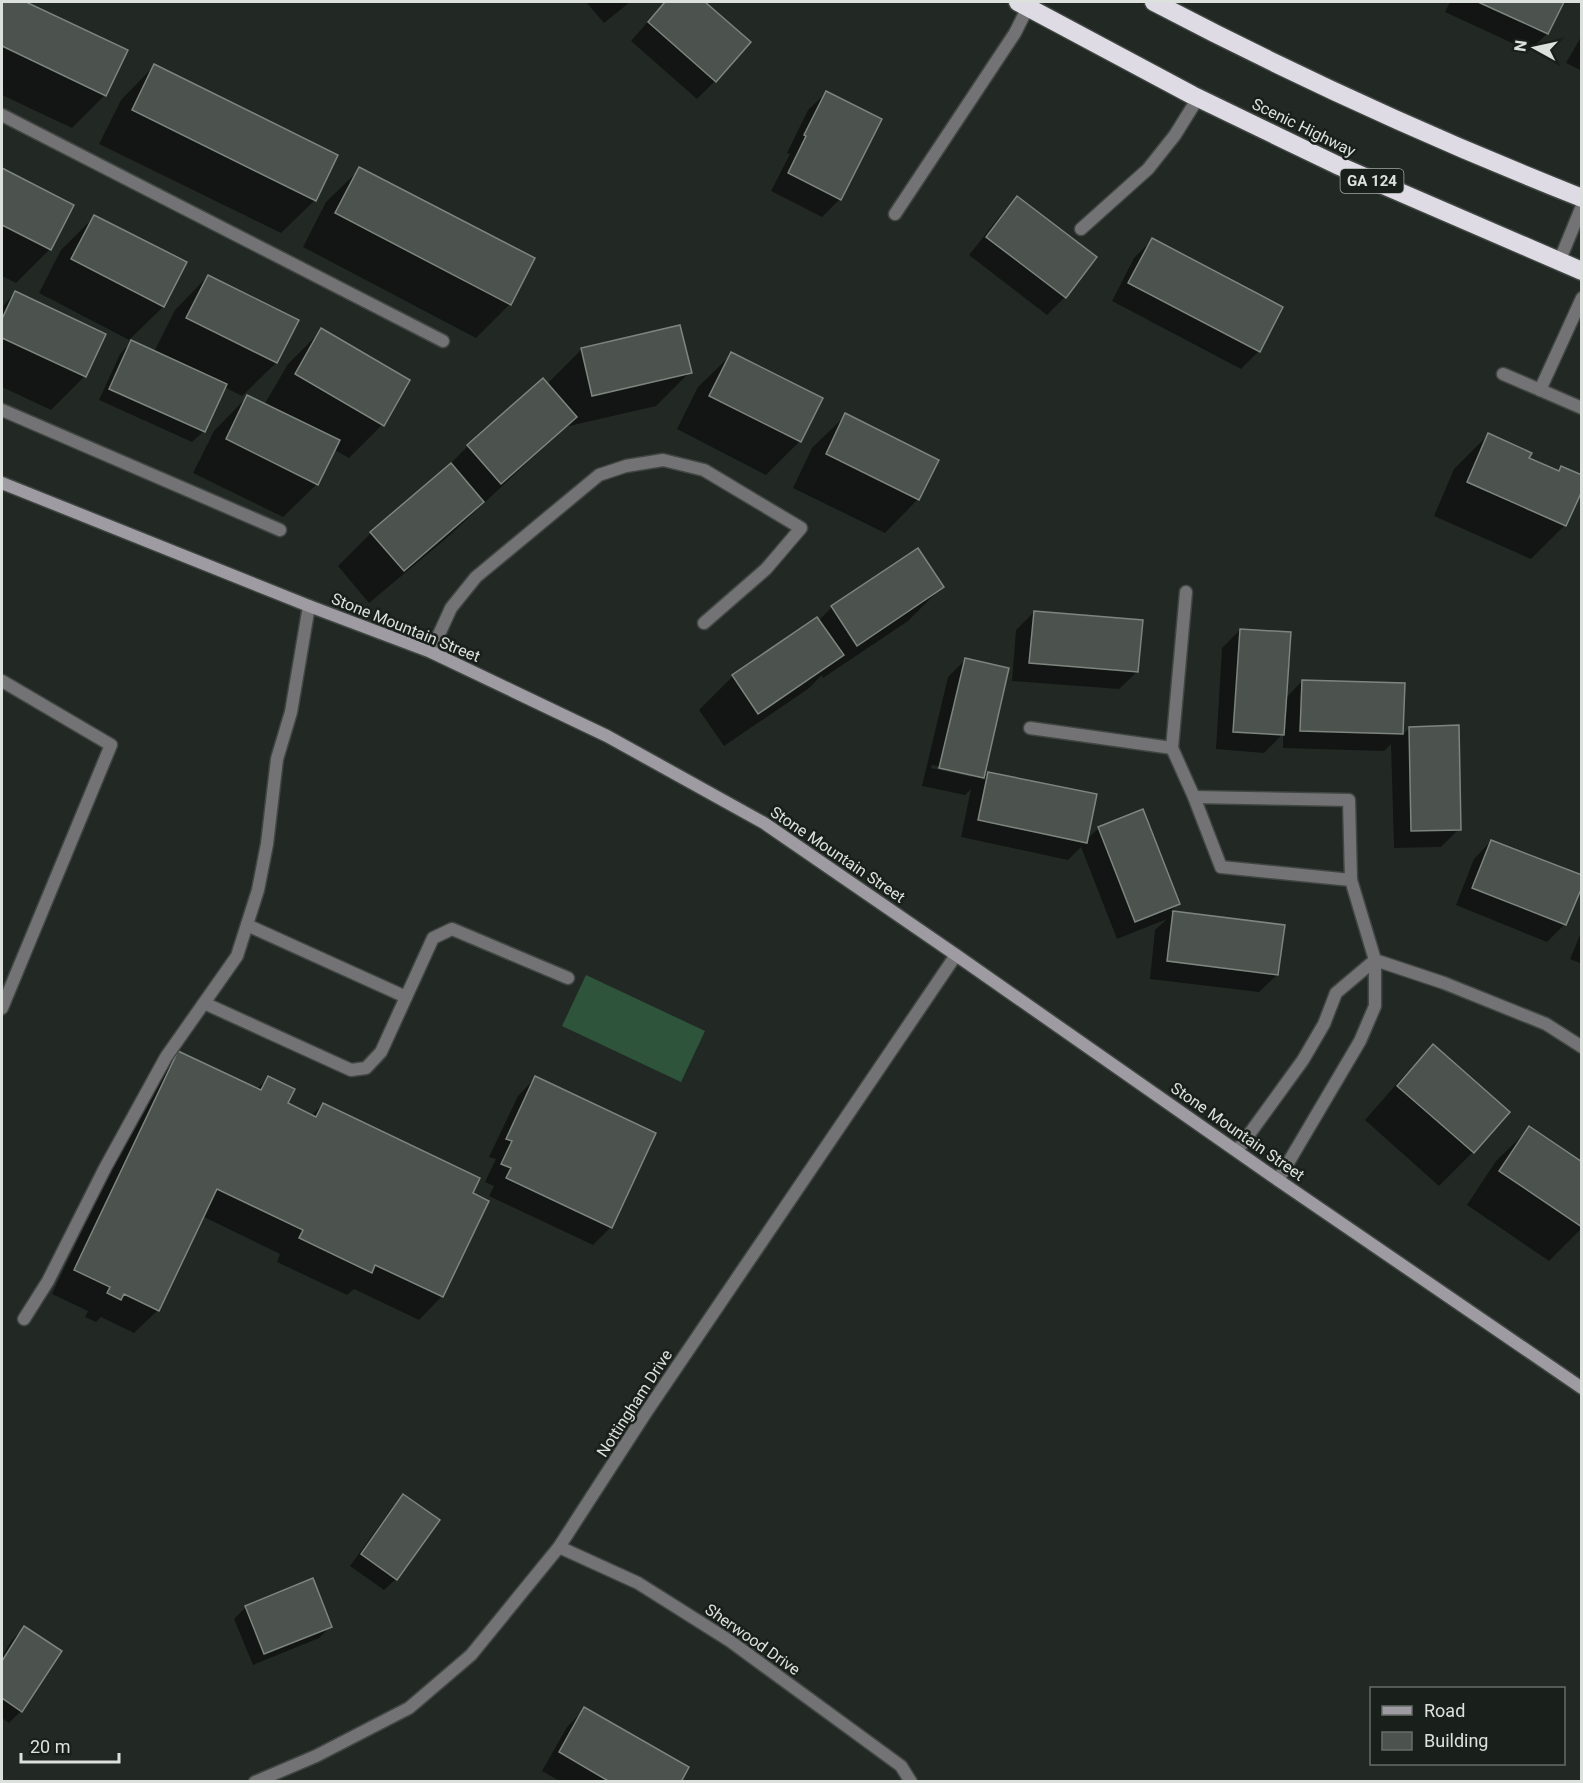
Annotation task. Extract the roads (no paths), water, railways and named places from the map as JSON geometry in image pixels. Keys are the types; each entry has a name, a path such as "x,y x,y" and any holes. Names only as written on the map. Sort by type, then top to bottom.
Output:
{"highway":[{"path":"1154,2 1366,106 1581,198"},
{"name":"Scenic Highway","path":"1023,4 1198,98 1337,165 1581,271"}],"main road":[{"name":"Stone Mountain Street","path":"2,483 309,606 431,652 607,736 764,824 1581,1388"}],"street":[{"path":"895,214 1015,33 1023,4"},
{"path":"1081,229 1148,169 1175,135 1198,98"},
{"path":"2,115 443,341"},
{"path":"1559,262 1581,206"},
{"path":"1540,390 1581,298"},
{"path":"1503,374 1581,408"},
{"path":"2,410 280,530"},
{"path":"431,652 451,608 476,577 599,475 626,466 663,460 704,470 801,528 766,568 704,622"},
{"path":"1186,592 1172,748 1221,867 1351,880"},
{"path":"24,1319 48,1281 105,1168 166,1057 237,956 258,890 267,844 277,759 291,712 309,606"},
{"path":"2,681 111,745 2,1008"},
{"path":"1030,728 1172,748"},
{"path":"1194,797 1349,800 1351,880 1375,960 1376,1006 1360,1041 1278,1180"},
{"path":"247,925 406,997"},
{"path":"204,1003 351,1070 366,1068 381,1052 433,938 452,929 568,978"},
{"name":"Nottingham Drive","path":"255,1782 316,1756 409,1708 471,1655 559,1547 647,1411 956,955"},
{"path":"1375,960 1444,983 1546,1024 1581,1047"},
{"path":"1237,1151 1303,1060 1324,1024 1336,993 1375,960"},
{"name":"Sherwood Drive","path":"559,1547 638,1583 730,1641 901,1766 911,1782"}]}
